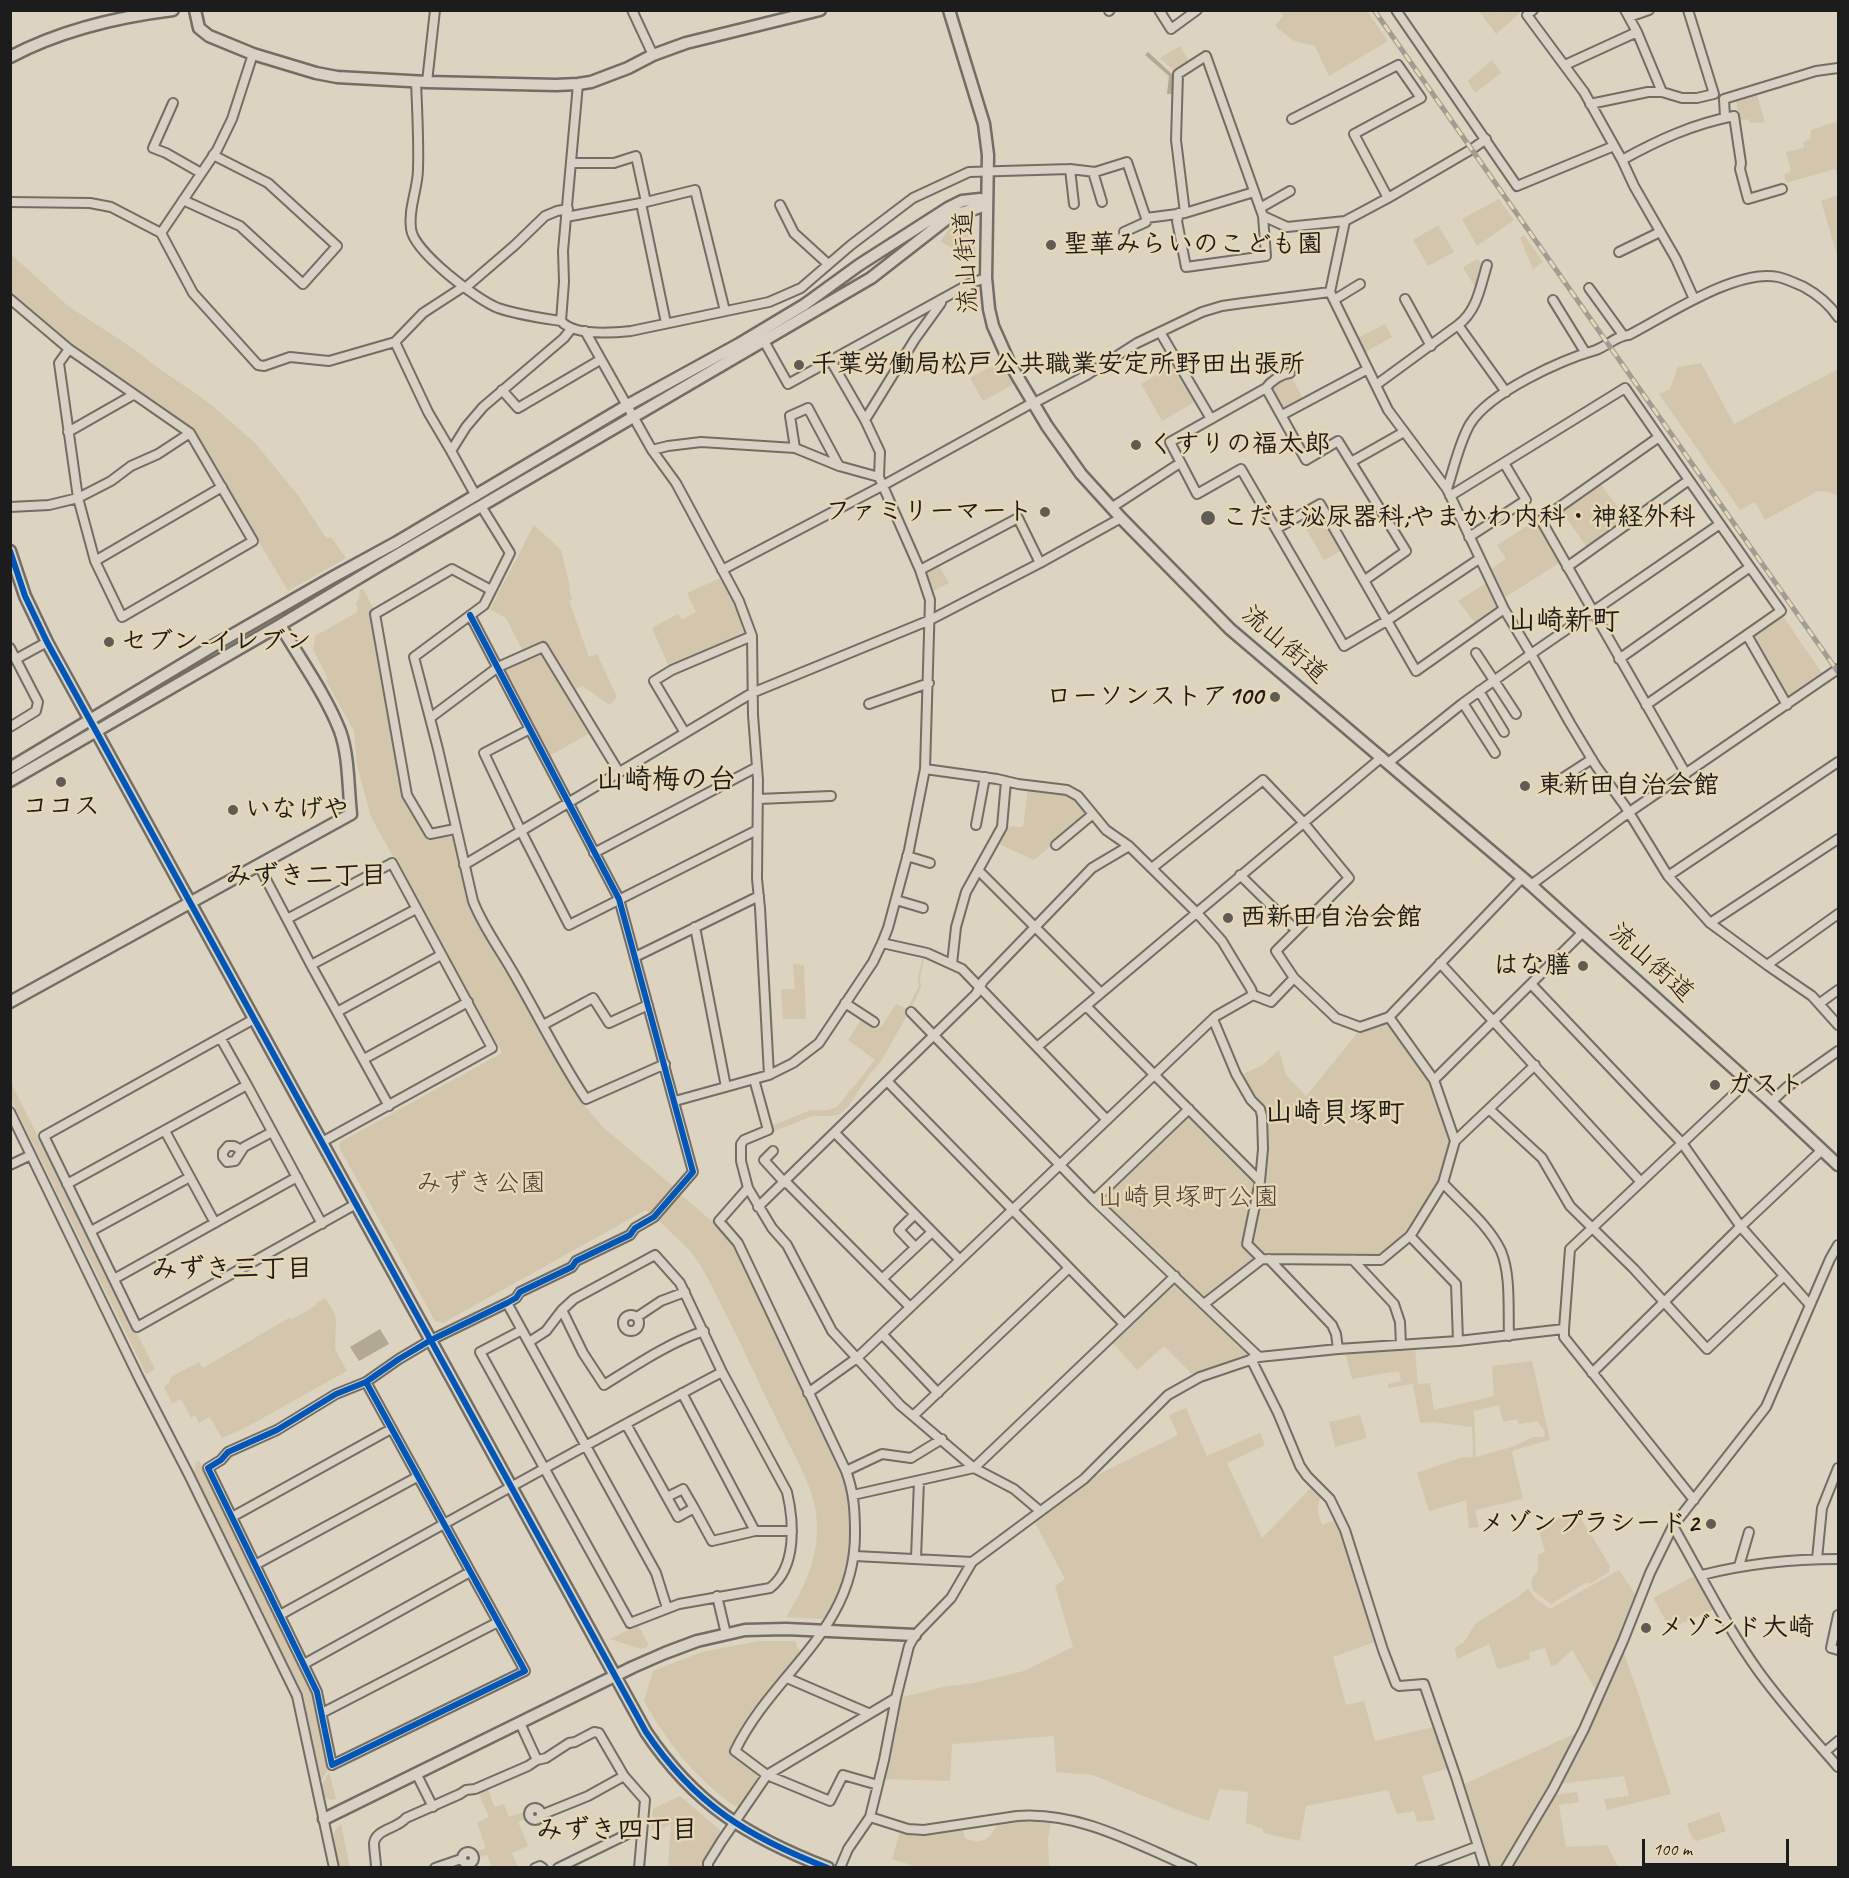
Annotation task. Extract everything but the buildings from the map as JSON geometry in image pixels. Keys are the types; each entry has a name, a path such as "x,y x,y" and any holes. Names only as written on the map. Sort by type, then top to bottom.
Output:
{"street":[{"path":"10,57 43,41 128,14 173,10"},
{"path":"195,10 202,32 209,36 295,68 337,77 421,82 578,84 604,78 653,55 701,38 819,10"},
{"path":"435,10 421,82 418,171 411,211 411,230 416,241 427,254 464,287 499,308 561,321 571,329 611,333 631,331 769,302 801,288 850,245 913,198 969,172 987,170 1093,172 1127,162 1146,222 1124,232"},
{"path":"632,10 653,55"},
{"name":"流山街道","path":"949,10 984,124 988,155 986,204 988,302 993,326 1010,364 1074,465 1120,518 1230,629 1527,881 1839,1165"},
{"path":"1159,10 1171,28 1197,10"},
{"path":"1396,10 1517,186 1614,146"},
{"path":"1649,10 1627,14 1662,92"},
{"path":"1590,104 1648,92 1662,92 1682,98 1697,98 1714,94 1688,10"},
{"path":"1527,12 1584,92 1676,259 1694,299"},
{"path":"1565,65 1637,32"},
{"path":"161,232 213,155 232,119 253,54"},
{"path":"1206,56 1254,192 1262,212 1266,256 1186,267 1177,221 1182,213 1176,140 1178,74 1206,56"},
{"path":"1292,119 1398,64 1421,98 1354,134 1388,198"},
{"path":"1725,117 1724,99 1816,70 1839,68"},
{"path":"561,321 578,84"},
{"path":"173,103 153,148 201,173"},
{"path":"1622,160 1686,128 1734,116 1740,169 1748,199 1782,189"},
{"path":"1262,212 1287,227 1345,221 1486,139"},
{"path":"183,200 240,226 303,284 338,246 268,183 213,155"},
{"path":"572,163 614,163 636,156 666,323"},
{"path":"1070,170 1074,204"},
{"path":"1093,172 1102,202"},
{"path":"10,202 90,203 111,207 161,232 193,292 258,365 264,366 290,357 329,361 395,342 423,314 464,287 515,245 545,216 557,211 567,213 644,202 695,190 725,310"},
{"path":"1262,212 1290,190"},
{"path":"1146,218 1182,213 1254,192"},
{"path":"10,768 324,581 478,501 634,418 871,278 948,218 958,212 979,209 986,204 980,199 971,199 954,205 859,265 809,301 739,344 626,406 478,501 280,625 10,781"},
{"path":"780,205 794,233 828,264"},
{"path":"1345,221 1330,292 1388,410 1449,493 1504,609 1592,759 1668,876 1710,923 1821,1003 1839,1025"},
{"path":"1619,252 1660,232"},
{"path":"1376,385 1467,318 1474,307 1487,266"},
{"path":"1449,493 1462,443 1469,426 1478,413 1532,376 1585,352 1599,349 1623,335 1629,335 1694,299 1738,281 1759,276 1776,276 1808,290 1830,306 1839,317"},
{"path":"764,341 788,384 971,284 987,278"},
{"path":"1334,300 1360,284"},
{"path":"801,288 809,301"},
{"path":"1589,288 1623,335"},
{"path":"722,570 880,481 1087,375 1137,343 1202,312 1222,306 1330,292"},
{"path":"10,299 69,349 190,433 253,541 122,617 95,561 78,498 58,363 69,349"},
{"path":"865,420 943,299"},
{"path":"1405,299 1431,346"},
{"path":"1553,300 1585,352"},
{"path":"912,317 921,332"},
{"path":"1458,325 1506,392"},
{"path":"451,451 483,406 564,338 571,329"},
{"path":"585,331 652,450 676,483 739,601 752,636 752,693 758,799 756,854 768,1075"},
{"path":"1160,332 1211,419"},
{"path":"395,342 428,412 510,553 484,605 414,657 473,901 480,918 513,971 586,1100 665,1064"},
{"path":"502,390 518,408 600,360"},
{"path":"675,1101 768,1075 793,1063 819,1043 873,962 882,944 907,856 925,769 930,600 920,570 880,481 880,452 865,420 831,361"},
{"path":"1282,415 1368,369"},
{"path":"1290,373 1286,373 1266,388 1170,442 1197,494 1241,469 1344,646 1388,620 1479,559"},
{"path":"1266,388 1306,460 1338,441 1406,551 1365,580"},
{"path":"1449,493 1504,463 1625,388 1781,611 1646,705"},
{"path":"68,432 133,395"},
{"path":"795,448 790,416 808,408 839,466"},
{"path":"1351,462 1404,432"},
{"path":"10,507 49,505 78,498 111,481 132,466 158,454 190,433"},
{"path":"1659,437 1541,520 1592,613 1686,774"},
{"path":"652,450 700,442 795,448 880,481"},
{"path":"1111,508 1180,463"},
{"path":"1469,537 1526,500 1504,463"},
{"path":"1567,567 1689,480"},
{"path":"95,561 222,487"},
{"path":"1276,530 1320,504 1416,671 1504,609"},
{"path":"920,570 1018,518 1040,563"},
{"path":"464,865 752,693 930,620 1040,563 1120,518"},
{"path":"1036,1047 1303,822 1479,691 1720,524"},
{"path":"10,551 15,580 47,642 646,1732 663,1758 717,1811 769,1843 828,1868"},
{"path":"1619,659 1750,567"},
{"path":"455,829 430,834 407,795 375,614 452,569 491,590"},
{"path":"366,1382 525,1671 332,1765 317,1692 208,1468 221,1460 228,1452 277,1430 336,1394 366,1382 431,1340 507,1303 520,1293 572,1267 576,1261 630,1235 635,1228 654,1217 693,1172 619,899 470,615"},
{"path":"10,1002 351,814 340,731 280,625"},
{"path":"1747,635 1787,705"},
{"path":"685,733 654,681 672,670 752,636"},
{"path":"16,658 47,642"},
{"path":"430,718 498,667 543,647 620,772"},
{"path":"10,648 38,702 36,711 10,727"},
{"path":"1476,653 1516,714"},
{"path":"1152,868 1263,780 1303,822 1348,878 1276,951 1294,978 1336,1018 1360,1027 1389,1017 1440,963 1527,881 1839,669"},
{"path":"869,704 928,683"},
{"path":"1479,691 1504,732"},
{"path":"1463,703 1495,753"},
{"path":"530,729 484,753 569,925 757,830"},
{"path":"1558,781 1592,759"},
{"path":"1668,876 1839,762"},
{"path":"594,853 757,767"},
{"path":"925,769 1067,790 1078,796 1106,830 1129,846 1152,868 1222,941 1253,995"},
{"path":"976,825 985,777"},
{"path":"952,964 952,951 966,892 1002,827 1006,781"},
{"path":"758,799 831,796"},
{"path":"1056,845 1093,814"},
{"path":"1710,923 1839,839"},
{"path":"758,1207 976,994 983,981 1092,868 1129,846"},
{"path":"907,856 930,863"},
{"path":"287,919 392,863 492,1048 322,1142"},
{"path":"259,866 311,966 389,1106"},
{"path":"978,870 1101,993"},
{"path":"1240,875 1296,930"},
{"path":"635,957 759,896"},
{"path":"896,900 923,908"},
{"path":"311,966 416,909"},
{"path":"1767,965 1839,914"},
{"path":"695,927 726,1087"},
{"path":"1434,1080 1583,932"},
{"path":"882,944 927,953 962,969 1107,1120"},
{"path":"337,1012 441,955"},
{"path":"1440,963 1641,1182"},
{"path":"808,1393 858,1358 959,1259 1213,1019 1253,995 1271,1002 1294,978"},
{"path":"1531,984 1682,1143 1741,1227 1810,1305"},
{"path":"1821,1003 1839,990"},
{"path":"543,1025 593,998 609,1023 648,1005"},
{"path":"364,1059 468,1002"},
{"path":"845,1004 874,1022"},
{"path":"1086,1006 1260,1181"},
{"path":"911,1012 1060,1166 1204,1304 1255,1358 1300,1466 1330,1499 1346,1530 1383,1650 1396,1684 1399,1686 1424,1684 1485,1868"},
{"path":"1389,1017 1434,1080 1455,1141"},
{"path":"254,1019 44,1136 137,1326 356,1204"},
{"path":"1213,1019 1236,1074 1251,1100 1260,1109 1262,1116 1263,1149 1260,1181 1246,1244 1266,1260 1332,1325 1338,1348"},
{"path":"221,1038 322,1224"},
{"path":"1771,1101 1839,1051"},
{"path":"1204,1304 1266,1260 1381,1260 1410,1236 1443,1183 1455,1141 1535,1065"},
{"path":"754,1079 768,1130 744,1140 741,1144 741,1161 748,1188 758,1207 787,1245 832,1331 900,1405 974,1468 1014,1489 1040,1511"},
{"path":"888,1081 1124,1324"},
{"path":"1694,1500 1564,1337 1570,1249 1748,1081"},
{"path":"67,1184 247,1085"},
{"path":"1094,1200 1189,1109"},
{"path":"1490,1110 1542,1158 1570,1206 1664,1301 1707,1349 1784,1276"},
{"path":"10,1112 297,1696 334,1868"},
{"path":"165,1131 215,1223"},
{"path":"241,1150 272,1132"},
{"path":"835,1133 959,1259"},
{"path":"773,1150 764,1160 910,1307"},
{"path":"1592,1373 1822,1150"},
{"path":"10,1165 31,1155"},
{"path":"91,1231 190,1177"},
{"path":"114,1279 297,1177"},
{"path":"1443,1183 1488,1231 1501,1252 1506,1273 1509,1336"},
{"path":"748,1188 719,1221 731,1233 743,1251 846,1471 855,1505 855,1556 843,1599 825,1630 742,1737 735,1751 767,1775 830,1801 843,1775 878,1785"},
{"path":"915,1214 899,1230 915,1247"},
{"path":"882,1279 932,1232"},
{"path":"1410,1236 1456,1284 1458,1341"},
{"path":"1506,1868 1553,1789 1584,1729 1650,1573 1673,1526 1766,1407 1830,1259 1839,1245"},
{"path":"522,1330 480,1352 630,1623 667,1608 717,1596 770,1588 778,1582 785,1570 790,1552 792,1531 791,1507 784,1485 722,1371 680,1283 655,1255 574,1299 546,1331 529,1342"},
{"path":"1353,1260 1394,1304 1400,1322 1401,1345"},
{"path":"913,1416 1069,1268"},
{"path":"853,1495 974,1468 1175,1276"},
{"path":"637,1317 661,1301 685,1292"},
{"path":"507,1303 656,1573 667,1608"},
{"path":"562,1310 583,1353 604,1384 665,1347 704,1330"},
{"path":"840,1868 848,1849 870,1817 896,1698 909,1646 915,1635 951,1598 972,1562 1084,1479 1168,1395 1200,1377 1255,1358 1338,1348 1458,1341 1564,1329"},
{"path":"882,1334 938,1394"},
{"path":"280,1615 722,1371"},
{"path":"682,1393 755,1531"},
{"path":"626,1424 678,1517 694,1508"},
{"path":"232,1516 391,1429"},
{"path":"846,1471 882,1454 911,1458 942,1439"},
{"path":"1817,1559 1822,1508 1839,1468"},
{"path":"255,1565 417,1477"},
{"path":"916,1558 919,1481"},
{"path":"668,1497 683,1489 712,1541 755,1531 792,1531"},
{"path":"1673,1526 1758,1671 1839,1767"},
{"path":"1739,1566 1749,1533"},
{"path":"855,1556 972,1562"},
{"path":"1702,1575 1739,1566 1775,1561 1839,1559"},
{"path":"304,1664 470,1572"},
{"path":"717,1596 726,1634"},
{"path":"1839,1615 1831,1648 1839,1650"},
{"path":"322,1713 498,1622"},
{"path":"324,1819 615,1676 665,1653 726,1634 765,1629 915,1635"},
{"path":"787,1678 868,1713"},
{"path":"708,1868 708,1863 734,1822 767,1775 896,1698"},
{"path":"520,1723 537,1760"},
{"path":"376,1868 374,1844 376,1835 382,1831 466,1790 476,1789 537,1760 546,1758 569,1743 594,1732 599,1733 624,1776 645,1800 639,1868"},
{"path":"1826,1752 1839,1741"},
{"path":"416,1773 433,1807"},
{"path":"541,1815 588,1796 624,1776"},
{"path":"870,1817 908,1829 924,1830 1017,1816 1050,1817 1096,1827 1192,1868"},
{"path":"558,1868 642,1827"},
{"path":"1419,1868 1478,1846"},
{"path":"435,1868 462,1858"},
{"path":"535,1868 540,1866 543,1868"}],"green space":[{"path":"1280,11 1367,11 1388,41 1329,76 1315,46 1294,41 1275,26 1283,16"},
{"path":"1479,11 1497,13 1517,11 1520,13 1496,34"},
{"path":"1180,46 1189,61 1173,70 1160,58"},
{"path":"1492,60 1501,73 1475,93 1468,81"},
{"path":"1753,93 1757,95 1765,122 1750,123 1749,119 1739,121 1736,99"},
{"path":"1838,121 1838,179 1835,169 1786,183 1784,174 1791,172 1786,152 1804,148 1803,142 1810,139 1811,130"},
{"path":"1838,195 1838,259 1821,201"},
{"path":"1499,199 1514,220 1477,246 1462,219"},
{"path":"952,225 974,236 976,259 940,242"},
{"path":"1438,225 1454,252 1428,266 1413,240"},
{"path":"1524,235 1543,262 1533,269 1520,238"},
{"path":"11,254 68,306 134,349 198,395 255,443 297,494 326,538 331,537 346,558 288,591 193,430 78,349 11,294"},
{"path":"1478,259 1484,268 1477,291 1463,267"},
{"path":"1385,324 1392,337 1364,353 1357,338"},
{"path":"1001,361 1014,384 983,401 970,378"},
{"path":"1701,363 1734,424 1838,369 1838,496 1830,492 1818,491 1765,520 1755,502 1740,510 1659,394 1670,389 1678,367"},
{"path":"1174,364 1196,401 1162,421 1141,384"},
{"path":"1290,374 1303,399 1286,408 1282,407 1272,389 1273,384"},
{"path":"1600,483 1626,519 1587,547 1561,511"},
{"path":"1316,512 1320,513 1342,550 1324,560 1301,520"},
{"path":"1535,521 1559,563 1504,598 1490,570 1506,559 1497,545"},
{"path":"534,525 561,550 570,587 572,600 569,601 589,657 597,654 617,697 610,705 582,686 574,690 544,642 523,651 506,618 490,609"},
{"path":"938,564 949,583 931,592 929,572"},
{"path":"723,577 747,630 745,634 669,667 652,628 678,614 682,620 696,612 687,593"},
{"path":"1486,583 1497,604 1496,609 1475,623 1458,601"},
{"name":"みずき公園","path":"363,589 374,609 370,612 402,796 408,808 427,840 448,835 452,837 467,898 478,926 503,963 584,1105 604,1128 674,1187 651,1214 646,1210 443,1323 435,1321 339,1147 340,1142 502,1053 371,817 357,765 354,731 325,679 328,680 313,650 315,636 356,613 358,609 356,603 360,590"},
{"path":"1782,615 1824,676 1791,698 1788,697 1754,639 1755,633"},
{"path":"538,654 542,655 590,733 549,756 504,672 506,668"},
{"path":"1028,787 1069,792 1088,811 1088,814 1034,860 997,843 1005,826 1023,827"},
{"path":"923,955 925,955 920,978 921,987 914,1003 880,1063 869,1075 848,1107 840,1114 812,1116 773,1132 771,1126 811,1110 828,1110 837,1107 875,1060 848,1040 862,1018 878,1028 882,1026 896,1004 907,1009 919,986 918,978"},
{"path":"793,964 804,965 806,1019 783,1019 781,989 795,989"},
{"path":"1385,1023 1389,1024 1431,1086 1450,1143 1437,1182 1407,1233 1379,1255 1264,1255 1255,1249 1250,1240 1265,1174 1266,1117 1241,1075 1263,1065 1279,1050 1286,1075 1306,1096 1359,1031"},
{"path":"10,1081 155,1369 146,1374 11,1099"},
{"name":"山崎貝塚町公園","path":"1187,1116 1192,1116 1256,1181 1257,1185 1243,1244 1253,1256 1253,1260 1206,1297 1201,1296 1101,1201 1101,1197"},
{"path":"680,1194 721,1229 734,1244 841,1471 850,1503 847,1568 838,1599 831,1611 822,1619 786,1617 806,1581 814,1556 817,1528 811,1491 704,1271 687,1247 658,1220"},
{"path":"1172,1285 1177,1285 1248,1353 1247,1357 1194,1376 1164,1346 1137,1370 1112,1342"},
{"path":"325,1298 334,1312 336,1321 335,1349 347,1371 243,1429 222,1438 210,1417 199,1423 195,1415 191,1418 181,1399 172,1403 164,1387 169,1383 171,1377 199,1362 203,1368 289,1318 292,1319 316,1306 316,1303"},
{"path":"1415,1348 1418,1384 1430,1383 1434,1410 1494,1396 1492,1366 1532,1361 1550,1440 1514,1450 1512,1453 1523,1499 1475,1510 1479,1527 1469,1528 1466,1500 1429,1511 1417,1473 1460,1458 1473,1457 1472,1427 1433,1422 1420,1423 1413,1384 1388,1388 1388,1384 1401,1381 1399,1371 1352,1379 1345,1352","holes":["1499,1405 1503,1422 1517,1419 1519,1424 1537,1421 1545,1432 1544,1437 1533,1437 1515,1446 1476,1457 1474,1411"]},
{"path":"1186,1408 1207,1456 1260,1433 1265,1445 1227,1463 1262,1538 1313,1486 1321,1494 1318,1510 1322,1525 1337,1519 1344,1532 1377,1641 1333,1657 1346,1705 1364,1701 1375,1741 1437,1726 1450,1768 1422,1776 1435,1820 1417,1822 1414,1811 1397,1814 1388,1790 1306,1806 1300,1841 1263,1833 1263,1829 1246,1823 1248,1792 1219,1789 1209,1821 1093,1775 1056,1772 1054,1736 952,1744 950,1781 883,1779 899,1698 1024,1671 1073,1647 1055,1586 1065,1579 1033,1519 1089,1479 1178,1435 1169,1415"},
{"path":"1360,1415 1367,1438 1335,1447 1329,1422"},
{"path":"199,1460 312,1693 329,1768 321,1781 303,1694 194,1472 196,1462"},
{"path":"1577,1512 1610,1566 1609,1572 1590,1584 1587,1582 1551,1604 1534,1591 1531,1584 1538,1570 1538,1555 1545,1552 1538,1526"},
{"path":"1619,1570 1637,1597 1597,1692 1572,1650 1556,1665 1551,1666 1545,1648 1529,1652 1530,1659 1500,1669 1497,1668 1489,1644 1457,1659 1455,1648 1464,1642 1476,1623 1518,1597 1528,1588 1534,1597 1550,1609"},
{"path":"1698,1574 1717,1608 1670,1628 1653,1598"},
{"path":"638,1625 649,1646 641,1649 610,1639"},
{"path":"759,1641 795,1641 800,1653 753,1713 729,1752 757,1774 757,1778 739,1806 734,1806 694,1771 672,1745 644,1701 653,1671 702,1652"},
{"path":"1623,1651 1671,1794 1607,1810 1604,1799 1629,1796 1624,1776 1559,1784 1594,1717"},
{"path":"1574,1734 1574,1741 1553,1781 1502,1867 1488,1867 1462,1785"},
{"path":"329,1772 336,1799 331,1800 325,1797 322,1785"},
{"path":"488,1788 494,1807 504,1804 509,1817 524,1812 525,1819 518,1822 528,1846 512,1853 518,1867 492,1867 487,1855 477,1858 475,1852 486,1848 477,1823 489,1817 478,1792"},
{"path":"1577,1792 1579,1802 1559,1805 1566,1847 1607,1845 1618,1867 1510,1868 1553,1795"},
{"path":"680,1796 721,1833 703,1860 703,1867 668,1867 671,1824 655,1832 655,1829 651,1831 653,1809"},
{"path":"1719,1812 1726,1831 1697,1841 1692,1838 1687,1824"},
{"path":"1016,1818 1051,1820 1048,1839 1049,1867 914,1867 892,1859 901,1829 963,1830 965,1838 971,1841 982,1841 990,1836 998,1821"},
{"path":"341,1824 350,1867 339,1867 335,1850 334,1833"}],"shaded area":[{"path":"1148,52 1173,75 1172,94 1167,94 1169,76 1145,55"},
{"path":"380,1329 389,1344 359,1361 350,1347"}],"railway":[{"path":"1374,10 1838,672"}],"cycle path":[{"path":"10,551 25,596 47,642 646,1732 684,1780 725,1816 773,1844 828,1868"},
{"path":"366,1382 525,1671 332,1765 317,1692 208,1468 221,1460 228,1452 277,1430 336,1394 366,1382 431,1340 507,1303 516,1298 520,1292 572,1267 576,1261 630,1235 635,1228 654,1217 693,1172 619,899 470,615"}],"place":[{"name":"聖華みらいのこども園","path":"1051,245"},
{"name":"千葉労働局松戸公共職業安定所野田出張所","path":"799,365"},
{"name":"くすりの福太郎","path":"1136,445"},
{"name":"ファミリーマート","path":"1045,512"},
{"name":"こだま泌尿器科;やまかわ内科・神経外科","path":"1208,518"},
{"name":"セブン-イレブン","path":"109,642"},
{"name":"ローソンストア100","path":"1275,697"},
{"name":"ココス","path":"61,782"},
{"name":"東新田自治会館","path":"1525,786"},
{"name":"いなげや","path":"233,810"},
{"name":"西新田自治会館","path":"1228,918"},
{"name":"はな膳","path":"1583,966"},
{"name":"ガスト","path":"1715,1085"},
{"name":"メゾンプラシード2","path":"1711,1524"},
{"name":"メゾンド大崎","path":"1646,1628"}],"district":[{"name":"山崎新町","path":"1564,622"},
{"name":"山崎梅の台","path":"666,781"},
{"name":"みずき二丁目","path":"306,877"},
{"name":"山崎貝塚町","path":"1335,1114"},
{"name":"みずき三丁目","path":"232,1270"},
{"name":"みずき四丁目","path":"617,1831"}]}
